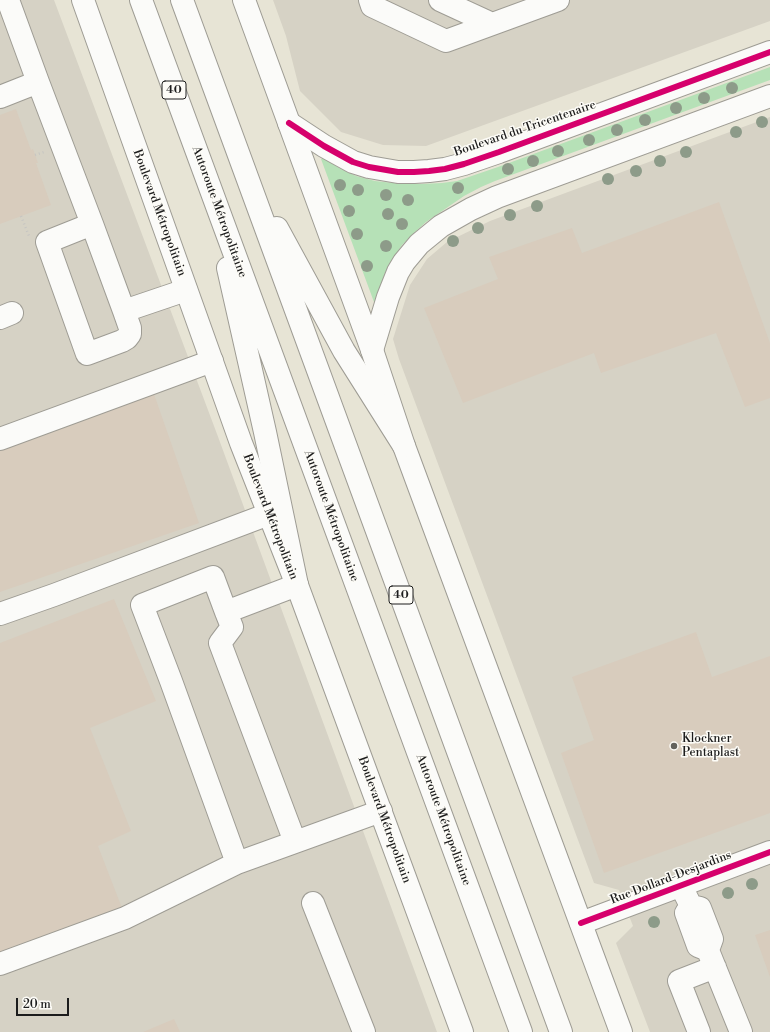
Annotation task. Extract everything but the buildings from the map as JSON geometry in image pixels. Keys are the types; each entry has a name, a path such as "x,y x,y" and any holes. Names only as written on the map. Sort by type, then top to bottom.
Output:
{"main road":[{"path":"8,0 92,224 130,328 130,334 127,338 87,354 47,242 92,224"},
{"name":"Boulevard Métropolitain","path":"82,0 241,443 297,585 462,1032"},
{"name":"Autoroute Métropolitaine","path":"141,0 521,1032"},
{"name":"40","path":"182,0 562,1032"},
{"path":"244,0 372,350 404,446 621,1032"},
{"path":"370,0 372,6 446,41 558,0"},
{"path":"440,0 492,24"},
{"name":"Boulevard du Tricentenaire","path":"289,123 324,146 353,162 368,167 398,172 445,169 499,152 770,52"},
{"path":"0,97 38,82"},
{"path":"372,350 388,297 398,272 419,244 441,226 471,209 497,197 770,96"},
{"path":"240,158 344,351 404,446"},
{"path":"207,179 265,432 297,585 226,612"},
{"path":"124,311 186,290"},
{"path":"0,439 212,361"},
{"path":"0,614 269,514"},
{"path":"237,863 142,604 213,577 232,628 220,644 295,842"},
{"path":"0,964 125,918 237,863 381,811"},
{"name":"Rue Dollard-Desjardins","path":"581,923 770,852"},
{"path":"681,886 691,906 686,913 698,946 711,959 741,1032"},
{"path":"313,903 364,1032"},
{"path":"698,1032 679,981 711,959"}],"path":[{"path":"35,155 49,150"},
{"path":"21,216 29,237"}],"shaded area":[{"path":"0,0 54,0 217,434 437,1032 0,1032"},
{"path":"273,0 770,0 770,21 426,146 383,145 341,132 300,91 286,36"},
{"path":"770,117 770,1032 650,1032 616,943 633,926 619,890 594,883 399,359 393,339 410,285 427,259 447,242 490,221"}],"green space":[{"path":"770,67 770,80 495,181 464,196 426,222 402,245 385,273 376,302 374,302 321,159 323,158 356,176 375,181 420,184 457,181"}],"cycle path":[{"path":"289,123 324,146 353,162 369,167 398,172 445,169 499,152 770,52"},
{"path":"581,923 770,852"}],"place":[{"name":"Klockner Pentaplast","path":"674,746"}]}
